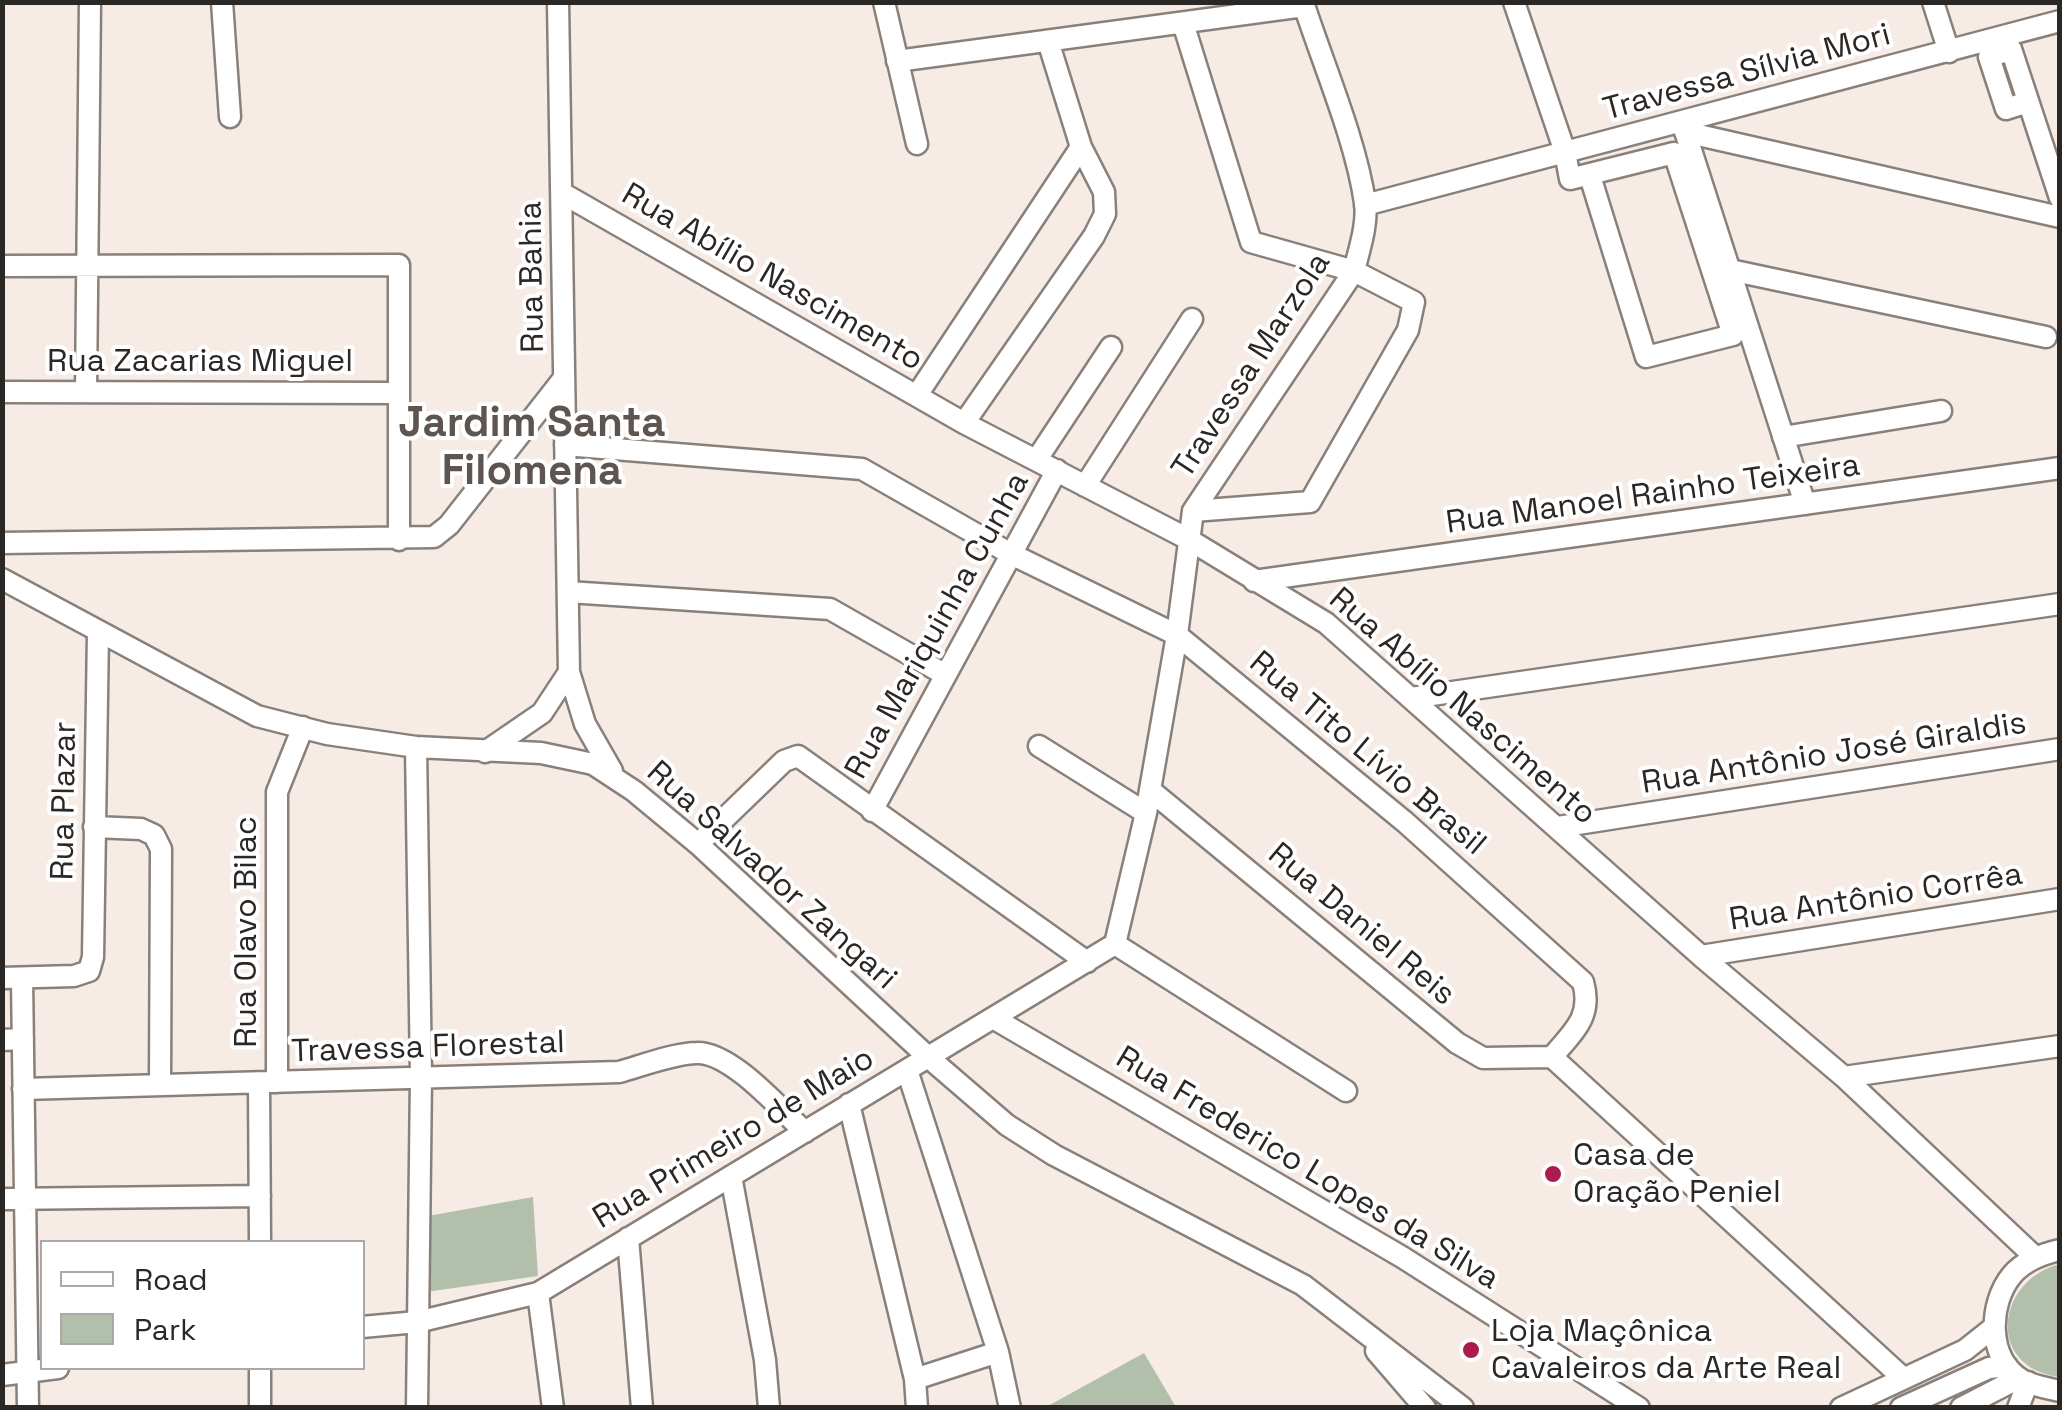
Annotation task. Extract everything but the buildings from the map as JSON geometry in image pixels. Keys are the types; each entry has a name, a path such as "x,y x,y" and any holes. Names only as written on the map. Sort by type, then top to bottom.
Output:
{"street":[{"path":"86,391 90,2"},
{"path":"222,2 230,117"},
{"name":"Rua Bahia","path":"558,2 570,672 585,724 618,779"},
{"path":"884,2 917,144"},
{"path":"1514,2 1565,152 1570,180 1674,153 1733,335 1646,357 1590,176"},
{"path":"1933,2 1949,52"},
{"path":"897,61 1048,41 1190,16 1303,4"},
{"name":"Travessa Marzola","path":"1115,944 1146,813 1177,635 1193,511 1354,272 1365,206 1343,120 1303,4"},
{"path":"1190,16 1251,242 1354,272 1414,302 1408,330 1310,502 1193,511"},
{"name":"Travessa Sílvia Mori","path":"1365,206 1565,152 1684,127 2060,21"},
{"path":"964,422 1094,236 1105,214 1104,192 1081,147 1048,41"},
{"path":"2028,102 2060,198"},
{"path":"1684,127 2060,217"},
{"path":"1684,127 1804,504"},
{"path":"917,395 1081,147"},
{"name":"Rua Abílio Nascimento","path":"562,192 964,422 1188,539 1326,623 1701,956 1844,1077 2036,1257"},
{"path":"2,266 399,265 399,540"},
{"path":"1730,270 2046,337"},
{"path":"1084,486 1192,318"},
{"path":"1037,459 1111,347"},
{"path":"2,544 434,537 449,525 564,378"},
{"name":"Rua Zacarias Miguel","path":"2,392 398,393"},
{"path":"1783,437 1941,411"},
{"name":"Rua Tito Lívio Brasil","path":"565,445 862,469 1011,554 1177,635 1405,822 1582,982 1588,1002 1582,1018 1552,1057"},
{"name":"Rua Manoel Rainho Teixeira","path":"1254,581 2060,468"},
{"name":"Rua Mariquinha Cunha","path":"872,811 1057,470"},
{"name":"Rua Salvador Zangari","path":"2,579 257,716 327,734 416,746 540,753 593,764 618,779 698,844 928,1057 1008,1124 1054,1155 1303,1284 1350,1318"},
{"path":"568,592 830,609 944,674"},
{"path":"1412,698 2060,604"},
{"name":"Rua Plazar","path":"12,978 74,976 89,971 93,957 98,632"},
{"path":"485,752 542,713 570,672"},
{"name":"Rua Olavo Bilac","path":"260,1240 277,792 303,728"},
{"path":"416,746 421,1076 416,1408"},
{"path":"1040,746 1146,813"},
{"name":"Rua Antônio José Giraldis","path":"1558,828 2060,749"},
{"path":"698,844 784,761 798,756 1086,962"},
{"name":"Rua Daniel Reis","path":"1150,790 1456,1043 1484,1058 1552,1057"},
{"path":"94,827 141,829 154,835 161,849 160,1084"},
{"name":"Rua Antônio Corrêa","path":"1701,956 2060,899"},
{"path":"1115,944 1346,1091"},
{"name":"Rua Primeiro de Maio","path":"365,1327 417,1322 538,1292 1115,944"},
{"path":"12,978 12,1040 23,1089 28,1408"},
{"name":"Rua Frederico Lopes da Silva","path":"993,1018 1402,1257 1638,1408"},
{"path":"1844,1077 2060,1046"},
{"name":"Travessa Florestal","path":"23,1089 619,1072 697,1052 718,1058 736,1070 805,1132"},
{"path":"1552,1057 1903,1378"},
{"path":"907,1070 998,1352 1010,1408"},
{"path":"849,1104 915,1379 917,1408"},
{"path":"731,1176 765,1360 769,1408"},
{"path":"2,1198 260,1196"},
{"path":"628,1238 642,1408"},
{"path":"2018,1408 2018,1375 1997,1345 1994,1327 1998,1302 2012,1275 2036,1257 2060,1250"},
{"path":"538,1292 552,1408"},
{"path":"1350,1318 1463,1407"},
{"path":"1350,1318 1425,1408"},
{"path":"1841,1408 1964,1350 1994,1327"},
{"path":"915,1379 998,1352"},
{"path":"1902,1408 1989,1368 2060,1391"},
{"path":"2,1375 43,1370"},
{"path":"260,1370 260,1408"},
{"path":"1961,1408 2018,1375"}],"green space":[{"path":"533,1197 538,1276 426,1292 428,1216"},
{"path":"2059,1264 2060,1377 2036,1370 2020,1358 2010,1342 2008,1324 2012,1305 2022,1288 2038,1274"},
{"path":"1144,1353 1176,1407 1046,1407"}],"place":[{"name":"Casa de Oração Peniel","path":"1553,1174"},
{"name":"Loja Maçônica Cavaleiros da Arte Real","path":"1471,1350"}],"district":[{"name":"Jardim Santa Filomena","path":"532,449"}]}
